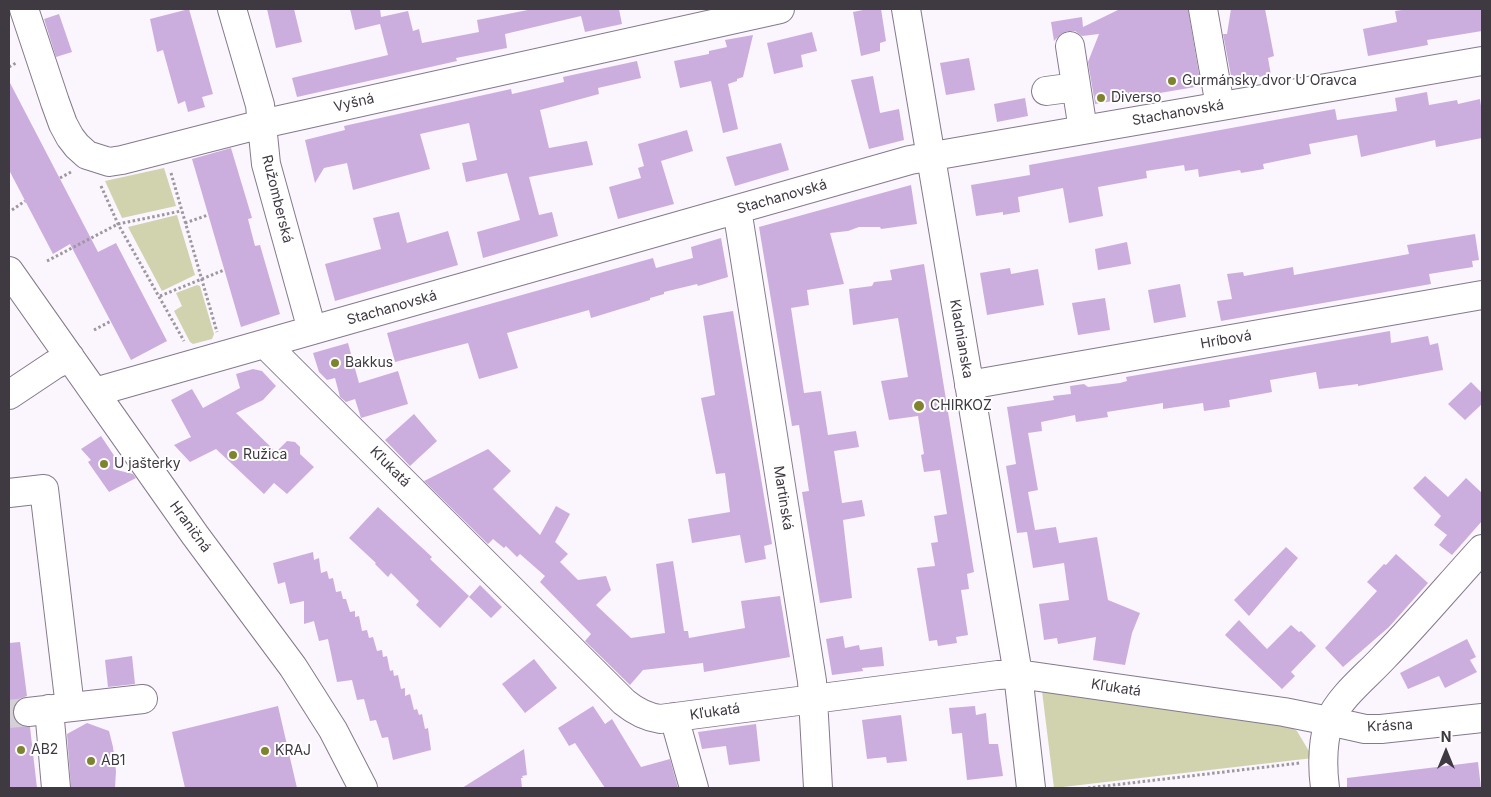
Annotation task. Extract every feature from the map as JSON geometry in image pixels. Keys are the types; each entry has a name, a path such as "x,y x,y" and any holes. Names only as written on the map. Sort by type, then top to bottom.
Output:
{"street":[{"name":"Vyšná","path":"24,9 63,124 77,146 87,155 109,162 708,16 780,9"},
{"name":"Ružomberská","path":"232,9 260,105 266,164 312,330"},
{"name":"Kladnianska","path":"906,9 1018,674 1031,788"},
{"path":"1203,9 1220,106"},
{"path":"1070,46 1083,130"},
{"name":"Stachanovská","path":"95,392 930,156 1482,61"},
{"path":"1046,91 1076,87"},
{"name":"Martinská","path":"737,209 811,671 818,788"},
{"name":"Hraničná","path":"9,271 195,535 293,666 333,730 363,788"},
{"name":"Hríbová","path":"969,385 1482,295"},
{"name":"Kľukatá","path":"265,344 624,702 639,713 650,717 660,719 998,674 1018,674 1284,712 1328,721"},
{"path":"9,395 54,365 70,357"},
{"path":"9,493 44,489 49,709 56,788"},
{"path":"1325,788 1322,760 1325,734 1328,721 1335,709 1346,694 1385,656 1482,549"},
{"path":"49,709 143,699"},
{"name":"Kľukatá","path":"674,717 694,788"},
{"name":"Krásna","path":"1328,721 1365,729 1381,729 1482,718"}],"path":[{"path":"170,170 219,339"},
{"path":"97,178 118,224 187,346"},
{"path":"12,210 25,201"},
{"path":"47,261 118,224 181,211"},
{"path":"185,223 208,215"},
{"path":"160,296 224,270"},
{"path":"94,330 110,321"},
{"path":"1088,788 1307,762"}],"green space":[{"path":"164,168 176,206 122,218 105,181"},
{"path":"177,215 195,275 162,291 128,227"},
{"path":"197,285 200,286 214,334 212,339 193,344 190,342 174,311 182,306 176,293"},
{"path":"1042,691 1289,726 1297,731 1313,758 1054,788"}],"building":[{"path":"189,9 213,94 202,97 205,107 188,112 185,101 178,104 163,50 157,52 150,19"},
{"path":"267,9 294,9 302,42 276,48"},
{"path":"350,9 380,9 381,17 408,11 413,31 419,29 422,43 479,32 477,20 533,9 619,9 622,24 585,32 581,16 505,34 507,48 456,58 457,61 297,97 292,78 388,55 380,24 355,30"},
{"path":"881,9 886,41 880,43 880,51 861,56 853,12"},
{"path":"1120,9 1188,9 1201,86 1095,104 1088,62 1099,34 1082,36 1075,31 1067,31 1054,41 1051,22 1082,17 1083,27"},
{"path":"1231,9 1265,9 1274,56 1268,58 1271,75 1232,81 1223,34 1227,34"},
{"path":"1409,9 1482,9 1482,31 1427,40 1428,45 1368,56 1363,29 1397,22 1395,11"},
{"path":"59,14 72,52 56,57 44,19"},
{"path":"812,32 817,51 801,55 803,67 774,74 767,43"},
{"path":"753,35 743,77 728,84 738,129 723,133 711,81 680,88 674,61 709,54 709,51 727,47 725,40"},
{"path":"969,58 975,90 946,95 940,63"},
{"path":"637,61 641,78 598,88 599,94 540,110 549,148 587,141 593,165 529,177 539,215 552,212 558,236 483,258 477,232 520,220 507,173 466,182 462,163 477,160 469,123 420,134 430,169 353,190 347,163 324,168 315,183 305,140 345,130 344,126 511,89 512,94 564,82 563,77"},
{"path":"873,76 880,113 899,109 904,140 869,149 851,80"},
{"path":"9,81 98,252 116,243 167,341 131,360 70,244 53,254 9,170"},
{"path":"1427,92 1429,105 1457,100 1458,104 1480,99 1482,138 1436,147 1435,140 1361,157 1357,135 1309,144 1311,154 1263,164 1264,169 1241,173 1240,170 1199,177 1198,169 1185,171 1184,165 1146,171 1147,178 1098,187 1103,216 1069,223 1063,188 1018,197 1020,212 1003,215 1003,212 976,216 971,185 1030,175 1029,165 1335,109 1337,120 1397,111 1395,98"},
{"path":"1025,98 1028,116 997,122 994,104"},
{"path":"687,130 693,151 661,161 674,204 618,219 609,187 641,178 638,168 644,166 638,144"},
{"path":"781,143 789,170 735,186 726,157"},
{"path":"231,148 252,218 248,219 255,246 260,245 280,314 241,327 192,159"},
{"path":"911,185 917,224 881,229 880,227 859,227 848,231 830,233 844,284 807,290 809,305 791,308 804,393 821,391 828,435 856,431 859,447 834,451 842,503 862,500 865,516 843,520 852,598 820,603 802,492 809,491 799,425 792,426 759,227"},
{"path":"399,212 407,243 448,231 458,265 335,301 325,264 381,249 373,218"},
{"path":"1475,234 1479,260 1472,261 1473,267 1429,274 1431,284 1221,321 1217,301 1232,299 1227,274 1243,272 1244,276 1293,267 1294,275 1409,254 1407,245"},
{"path":"721,238 728,277 698,286 697,284 664,292 664,294 650,298 650,300 591,318 589,310 507,333 518,368 479,379 468,343 395,362 387,333 653,258 656,268 693,258 691,247"},
{"path":"1127,242 1131,264 1098,270 1095,249"},
{"path":"924,264 974,572 967,574 969,589 961,590 968,635 956,637 957,643 938,646 937,640 929,641 917,568 935,566 931,543 938,542 934,516 947,514 940,470 924,472 921,455 924,454 918,416 889,420 881,381 908,377 898,318 853,325 849,289 872,286 874,282 892,280 890,270"},
{"path":"1010,268 1011,274 1038,269 1044,305 987,315 980,273"},
{"path":"1180,284 1186,317 1154,323 1148,290"},
{"path":"1105,298 1110,330 1078,335 1072,303"},
{"path":"733,311 772,544 764,546 766,559 745,563 740,535 692,543 688,519 730,512 725,473 716,474 701,398 715,395 703,316"},
{"path":"1390,331 1391,343 1428,336 1430,345 1438,343 1443,370 1358,386 1358,384 1319,389 1316,372 1270,380 1272,392 1229,400 1230,407 1204,411 1203,403 1163,409 1163,403 1107,412 1108,417 1076,422 1075,415 1041,422 1042,431 1028,433 1038,490 1028,492 1035,530 1056,527 1059,543 1097,537 1108,600 1140,613 1132,633 1125,665 1093,660 1096,637 1058,644 1057,638 1044,640 1039,604 1069,600 1064,563 1033,568 1027,532 1017,533 1006,466 1016,464 1007,407 1054,400 1053,396 1071,394 1070,386 1084,384 1088,387 1120,383 1127,381 1126,377"},
{"path":"348,343 359,383 398,371 408,404 361,418 355,399 346,402 340,397 335,378 327,380 319,372 313,353"},
{"path":"253,369 262,371 276,386 263,400 236,413 276,452 287,441 295,442 300,447 300,454 314,467 287,494 274,483 264,494 216,449 190,462 174,445 191,437 171,400 192,389 203,408 240,388 236,374"},
{"path":"1471,382 1482,393 1482,404 1465,420 1448,404"},
{"path":"414,414 437,441 410,466 385,440"},
{"path":"101,436 115,457 113,469 133,474 136,478 109,492 88,462 91,460 81,449"},
{"path":"488,449 511,471 493,489 540,535 556,506 570,514 555,542 568,554 560,562 578,580 606,576 611,590 596,605 631,638 665,633 656,564 673,561 684,631 688,631 689,638 745,628 741,601 780,596 790,657 704,672 703,663 643,670 630,685 585,641 591,634 540,582 545,576 520,554 517,557 506,546 504,548 493,539 488,544 424,481"},
{"path":"1425,476 1448,497 1466,478 1482,493 1482,521 1452,555 1439,545 1447,535 1434,525 1441,516 1413,488"},
{"path":"378,507 432,557 430,559 469,596 440,628 416,605 419,601 391,573 388,577 349,538"},
{"path":"1286,547 1298,558 1249,616 1234,600"},
{"path":"313,552 314,560 319,558 321,573 327,571 329,579 333,578 336,592 341,591 350,612 355,611 355,617 359,616 362,631 367,630 369,638 373,637 377,651 382,650 383,657 387,656 390,671 393,670 394,676 398,675 401,689 405,688 405,696 410,694 414,710 417,709 419,715 422,714 425,729 428,728 431,750 393,760 388,737 382,738 376,720 370,721 364,699 357,700 352,680 337,682 328,639 319,641 314,621 304,624 304,601 290,604 285,582 278,584 273,563"},
{"path":"1396,554 1428,583 1389,627 1343,667 1325,648 1377,591 1367,582"},
{"path":"480,585 502,607 491,618 469,597"},
{"path":"1239,620 1267,649 1291,625 1299,632 1301,631 1316,646 1291,672 1295,676 1282,689 1225,635"},
{"path":"843,636 845,648 859,645 860,650 882,647 884,666 862,668 863,671 832,675 826,639"},
{"path":"1467,639 1476,657 1470,660 1477,672 1445,688 1439,676 1408,689 1400,673"},
{"name":"AB2","path":"20,642 27,696 19,699 14,705 13,714 16,722 21,726 30,727 37,788 9,788 9,643"},
{"path":"132,656 135,684 108,687 105,660"},
{"path":"534,659 557,688 525,713 502,684"},
{"path":"278,706 297,788 185,788 172,732"},
{"path":"593,706 605,724 612,719 641,767 670,759 678,788 605,788 575,743 569,746 558,728"},
{"path":"975,706 976,715 986,713 989,744 998,744 1003,776 967,780 962,733 952,734 949,708"},
{"path":"901,715 907,761 887,763 886,757 867,759 862,720"},
{"name":"AB1","path":"87,723 109,731 116,771 115,788 71,788 67,734"},
{"path":"756,724 760,761 729,765 726,746 702,749 698,732"},
{"path":"524,749 527,775 521,778 522,788 462,788"},
{"path":"1478,762 1481,788 1347,788 1347,778"}],"tunnel":[{"path":"9,714 28,712"}],"place":[{"name":"Gurmánsky dvor U Oravca","path":"1172,81"},
{"name":"Diverso","path":"1101,98"},
{"name":"Bakkus","path":"335,363"},
{"name":"CHIRKOZ","path":"919,406"},
{"name":"Ružica","path":"233,455"},
{"name":"U jašterky","path":"104,464"},
{"name":"AB2","path":"21,750"},
{"name":"KRAJ","path":"265,751"},
{"name":"AB1","path":"91,761"}]}
